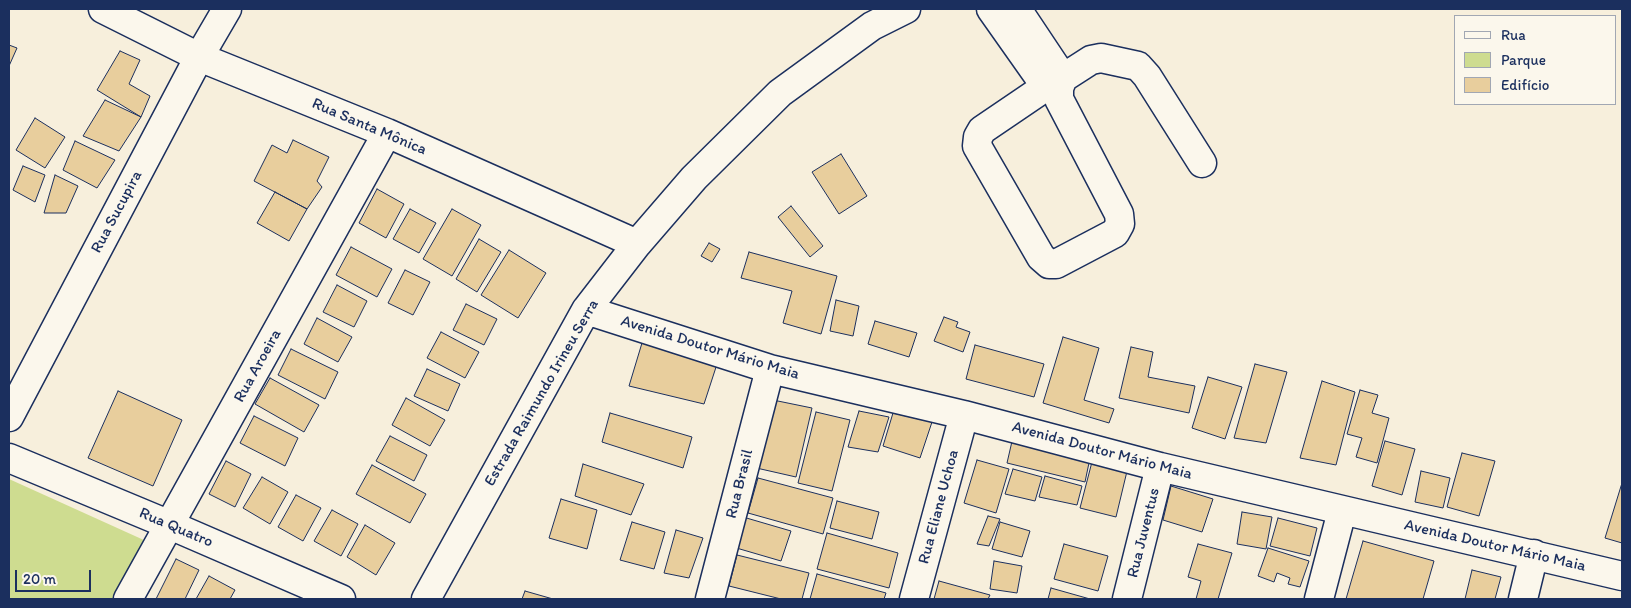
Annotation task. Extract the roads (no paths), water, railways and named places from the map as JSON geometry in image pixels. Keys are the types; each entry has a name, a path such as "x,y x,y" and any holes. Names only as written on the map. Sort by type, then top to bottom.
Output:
{"street":[{"name":"Rua Santa Mônica","path":"103,9 199,57 387,134 636,244"},
{"name":"Rua Sucupira","path":"9,417 199,57 227,9"},
{"name":"Estrada Raimundo Irineu Serra","path":"426,599 586,310 636,244 694,178 780,93 872,26 906,9"},
{"path":"991,9 1039,76 1042,84 1038,92 982,130 978,137 977,146 1041,257 1049,264 1056,264 1115,233 1120,224 1119,214 1059,100 1059,88 1062,78 1091,60 1101,58 1138,66 1147,76 1202,163"},
{"path":"1017,9 1062,78"},
{"name":"Rua Aroeira","path":"128,599 387,134"},
{"name":"Avenida Doutor Mário Maia","path":"586,310 770,369 964,415 1160,467 1622,576"},
{"name":"Rua Brasil","path":"710,599 770,369"},
{"name":"Rua Eliane Uchoa","path":"914,599 964,415"},
{"name":"Rua Quatro","path":"9,458 170,524 342,599"},
{"name":"Rua Juventus","path":"1127,599 1160,467"},
{"path":"1319,599 1342,511"},
{"path":"1523,599 1534,554"}]}
